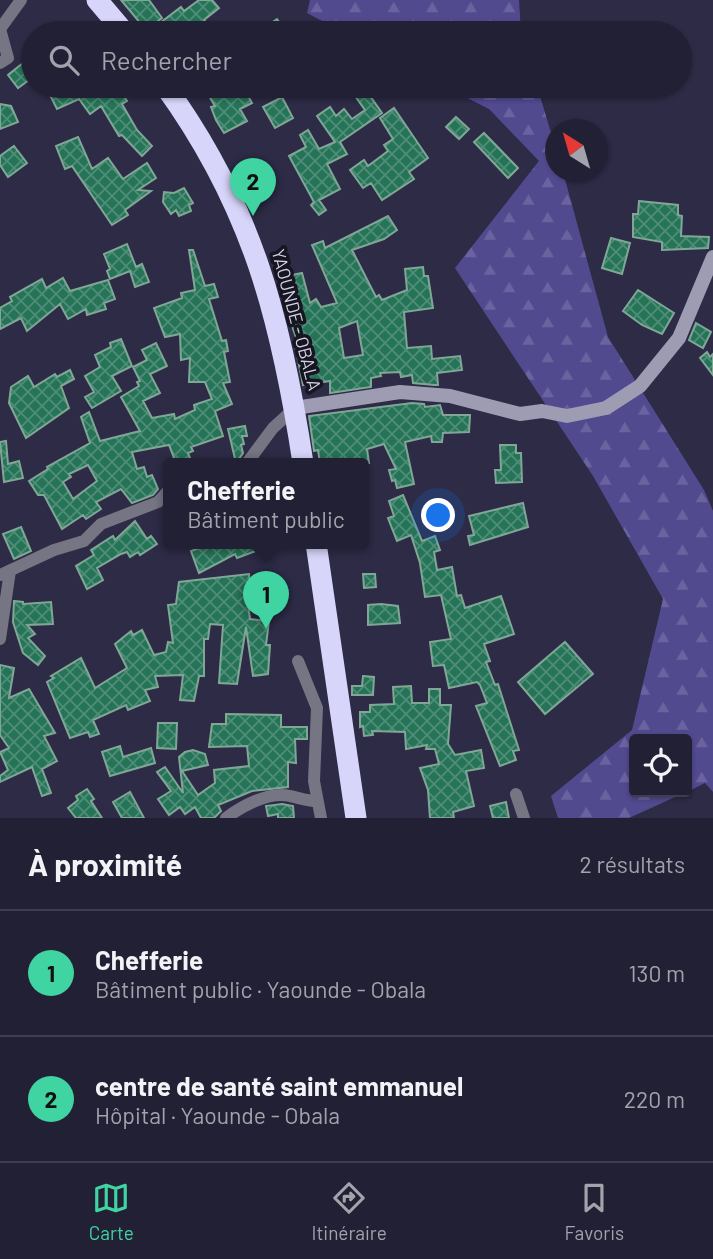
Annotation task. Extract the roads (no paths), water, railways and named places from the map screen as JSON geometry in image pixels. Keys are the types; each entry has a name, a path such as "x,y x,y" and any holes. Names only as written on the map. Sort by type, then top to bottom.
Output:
{"highway":[{"path":"97,0 115,21"},
{"name":"YAOUNDE - OBALA","path":"174,98 205,142 260,262 284,351 302,458"},
{"path":"317,549 356,818"}],"street":[{"path":"0,63 8,58 0,29 21,0"},
{"path":"251,458 273,428 295,408 400,393 450,396 520,414 542,411 567,416 606,408 640,386 679,338 713,257"},
{"path":"0,639 5,573 54,550 84,541 102,524 158,502 163,496"},
{"path":"298,661 317,708 314,781 321,818"},
{"path":"516,794 524,818"},
{"path":"226,818 262,799 290,796 298,801 317,801"}],"place":[{"name":"centre de santé saint emmanuel","path":"253,216"},
{"name":"Chefferie","path":"266,629"}]}
